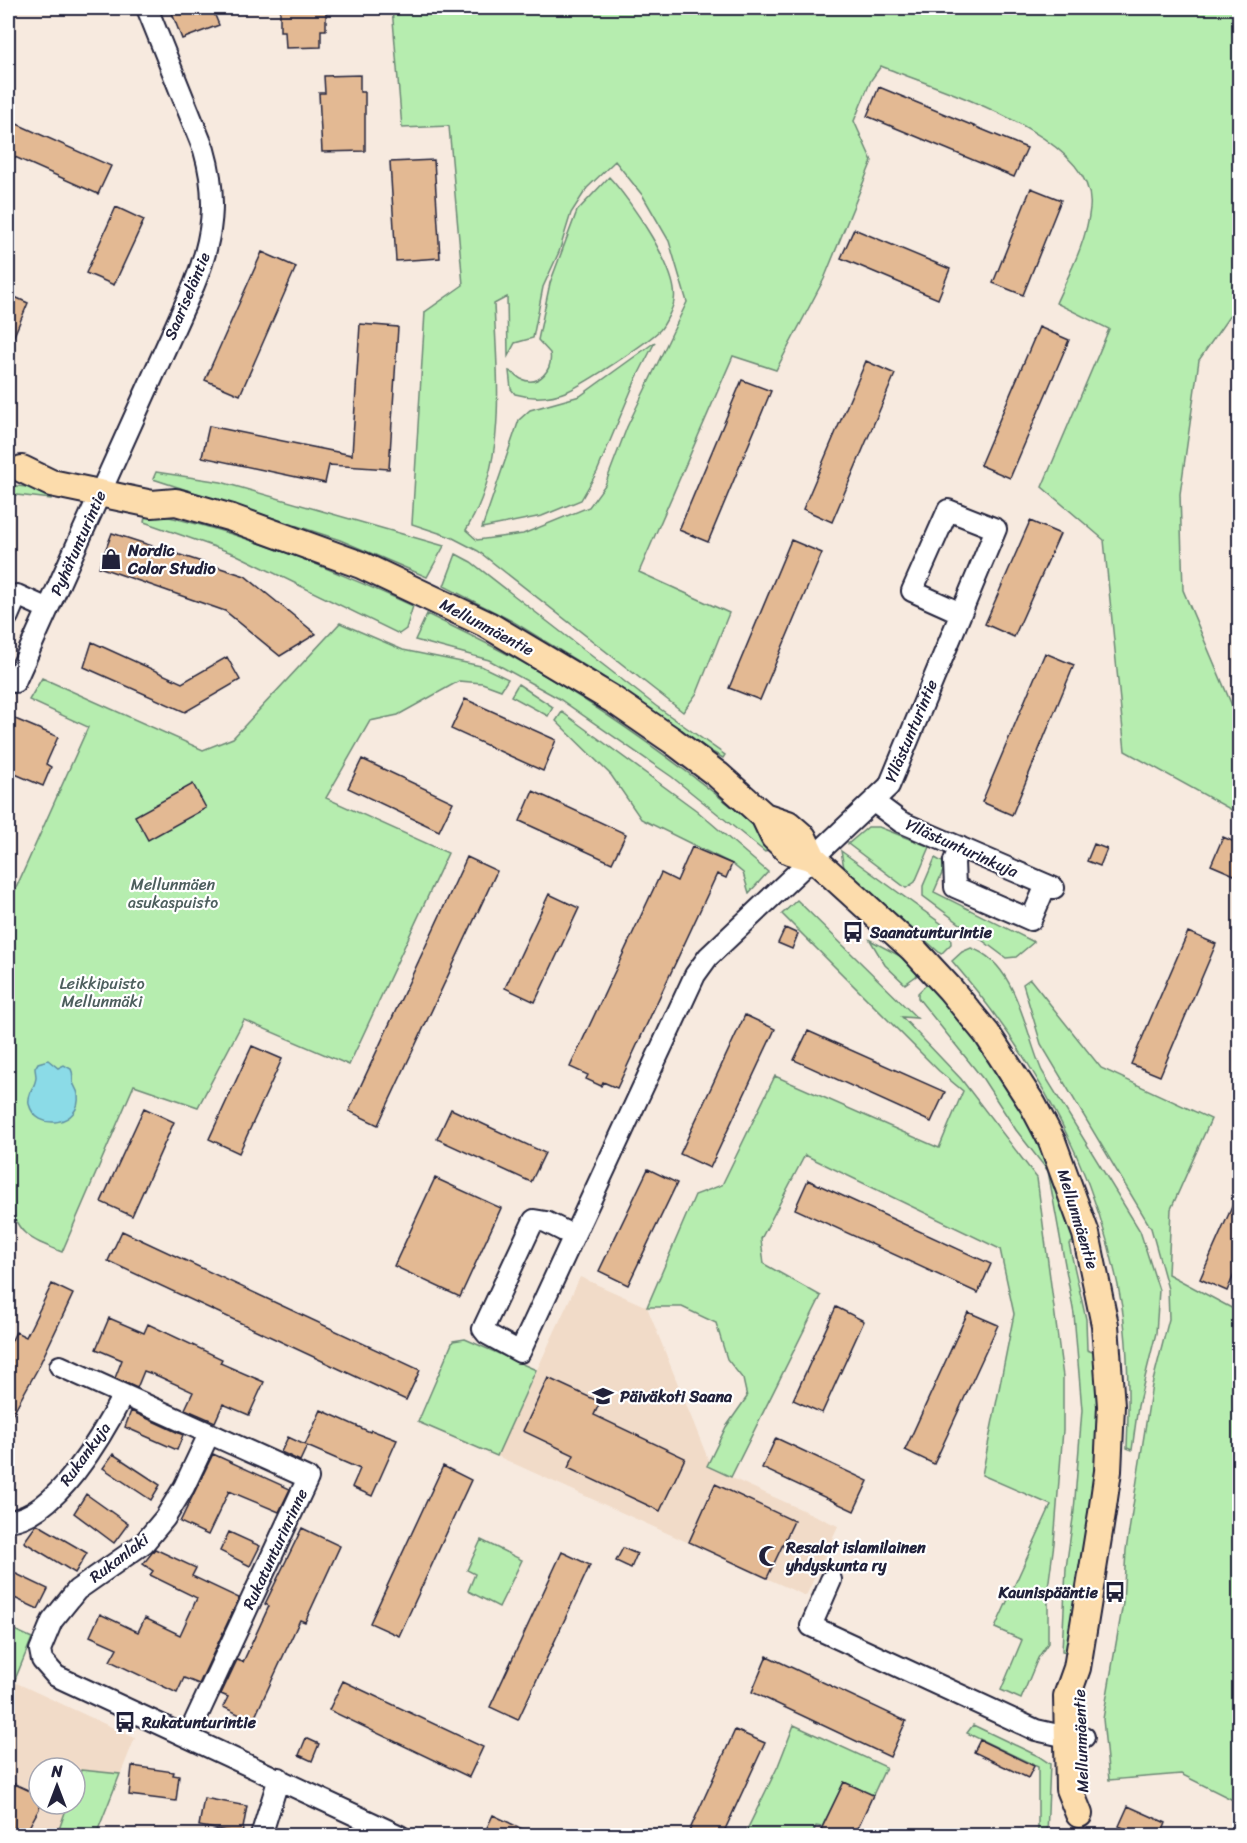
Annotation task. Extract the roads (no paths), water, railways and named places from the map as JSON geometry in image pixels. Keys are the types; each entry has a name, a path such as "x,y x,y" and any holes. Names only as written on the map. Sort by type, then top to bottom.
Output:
{"main road":[{"name":"Mellunmäentie","path":"15,468 51,483 105,484 156,489 176,502 232,518 361,565 488,625 612,699 718,775 764,816 788,824 803,837 813,858 913,950 950,988 1009,1066 1052,1141 1086,1234 1098,1284 1109,1357 1110,1437 1102,1513 1077,1668 1067,1696 1076,1737 1069,1790 1080,1825"}],"street":[{"name":"Saariseläntie","path":"105,484 203,264 213,221 211,173 204,150 147,8"},
{"name":"Pyhätunturintie","path":"8,678 15,682 105,484"},
{"name":"Yllästunturintie","path":"813,858 889,786 996,530 948,510 912,591 961,613"},
{"name":"Pyhätunturintie","path":"8,616 17,595 48,609"},
{"name":"Yllästunturinkuja","path":"874,802 901,822 960,847 1050,887 1031,920 955,887 954,861 960,847"},
{"path":"574,1236 546,1222 534,1220 483,1329 486,1334 520,1353 695,975 708,957 813,858"},
{"name":"Rukatunturinrinne","path":"60,1366 308,1478 188,1736"},
{"name":"Rukankuja","path":"8,1521 28,1515 64,1486 102,1437 123,1395"},
{"name":"Rukanlaki","path":"188,1736 56,1676 42,1660 40,1650 52,1621 77,1590 144,1543 165,1518 184,1487 209,1434"},
{"path":"831,1580 811,1626 1036,1730 1076,1737"},
{"path":"188,1736 400,1836"},
{"path":"261,1836 279,1778"}],"water":[{"path":"48,1060 58,1068 64,1065 71,1069 78,1093 77,1105 73,1113 58,1122 40,1119 33,1113 29,1104 29,1096 36,1080 35,1068 38,1063"}],"place":[{"name":"Nordic Color Studio","path":"111,559"},
{"name":"Saanatunturintie","path":"853,932"},
{"name":"Päiväkoti Saana","path":"603,1396"},
{"name":"Resalat islamilainen yhdyskunta ry","path":"769,1556"},
{"name":"Kaunispääntie","path":"1115,1592"},
{"name":"Rukatunturintie","path":"125,1722"}],"park label":[{"name":"Mellunmäen asukaspuisto","path":"173,893"},
{"name":"Leikkipuisto Mellunmäki","path":"102,992"}]}
